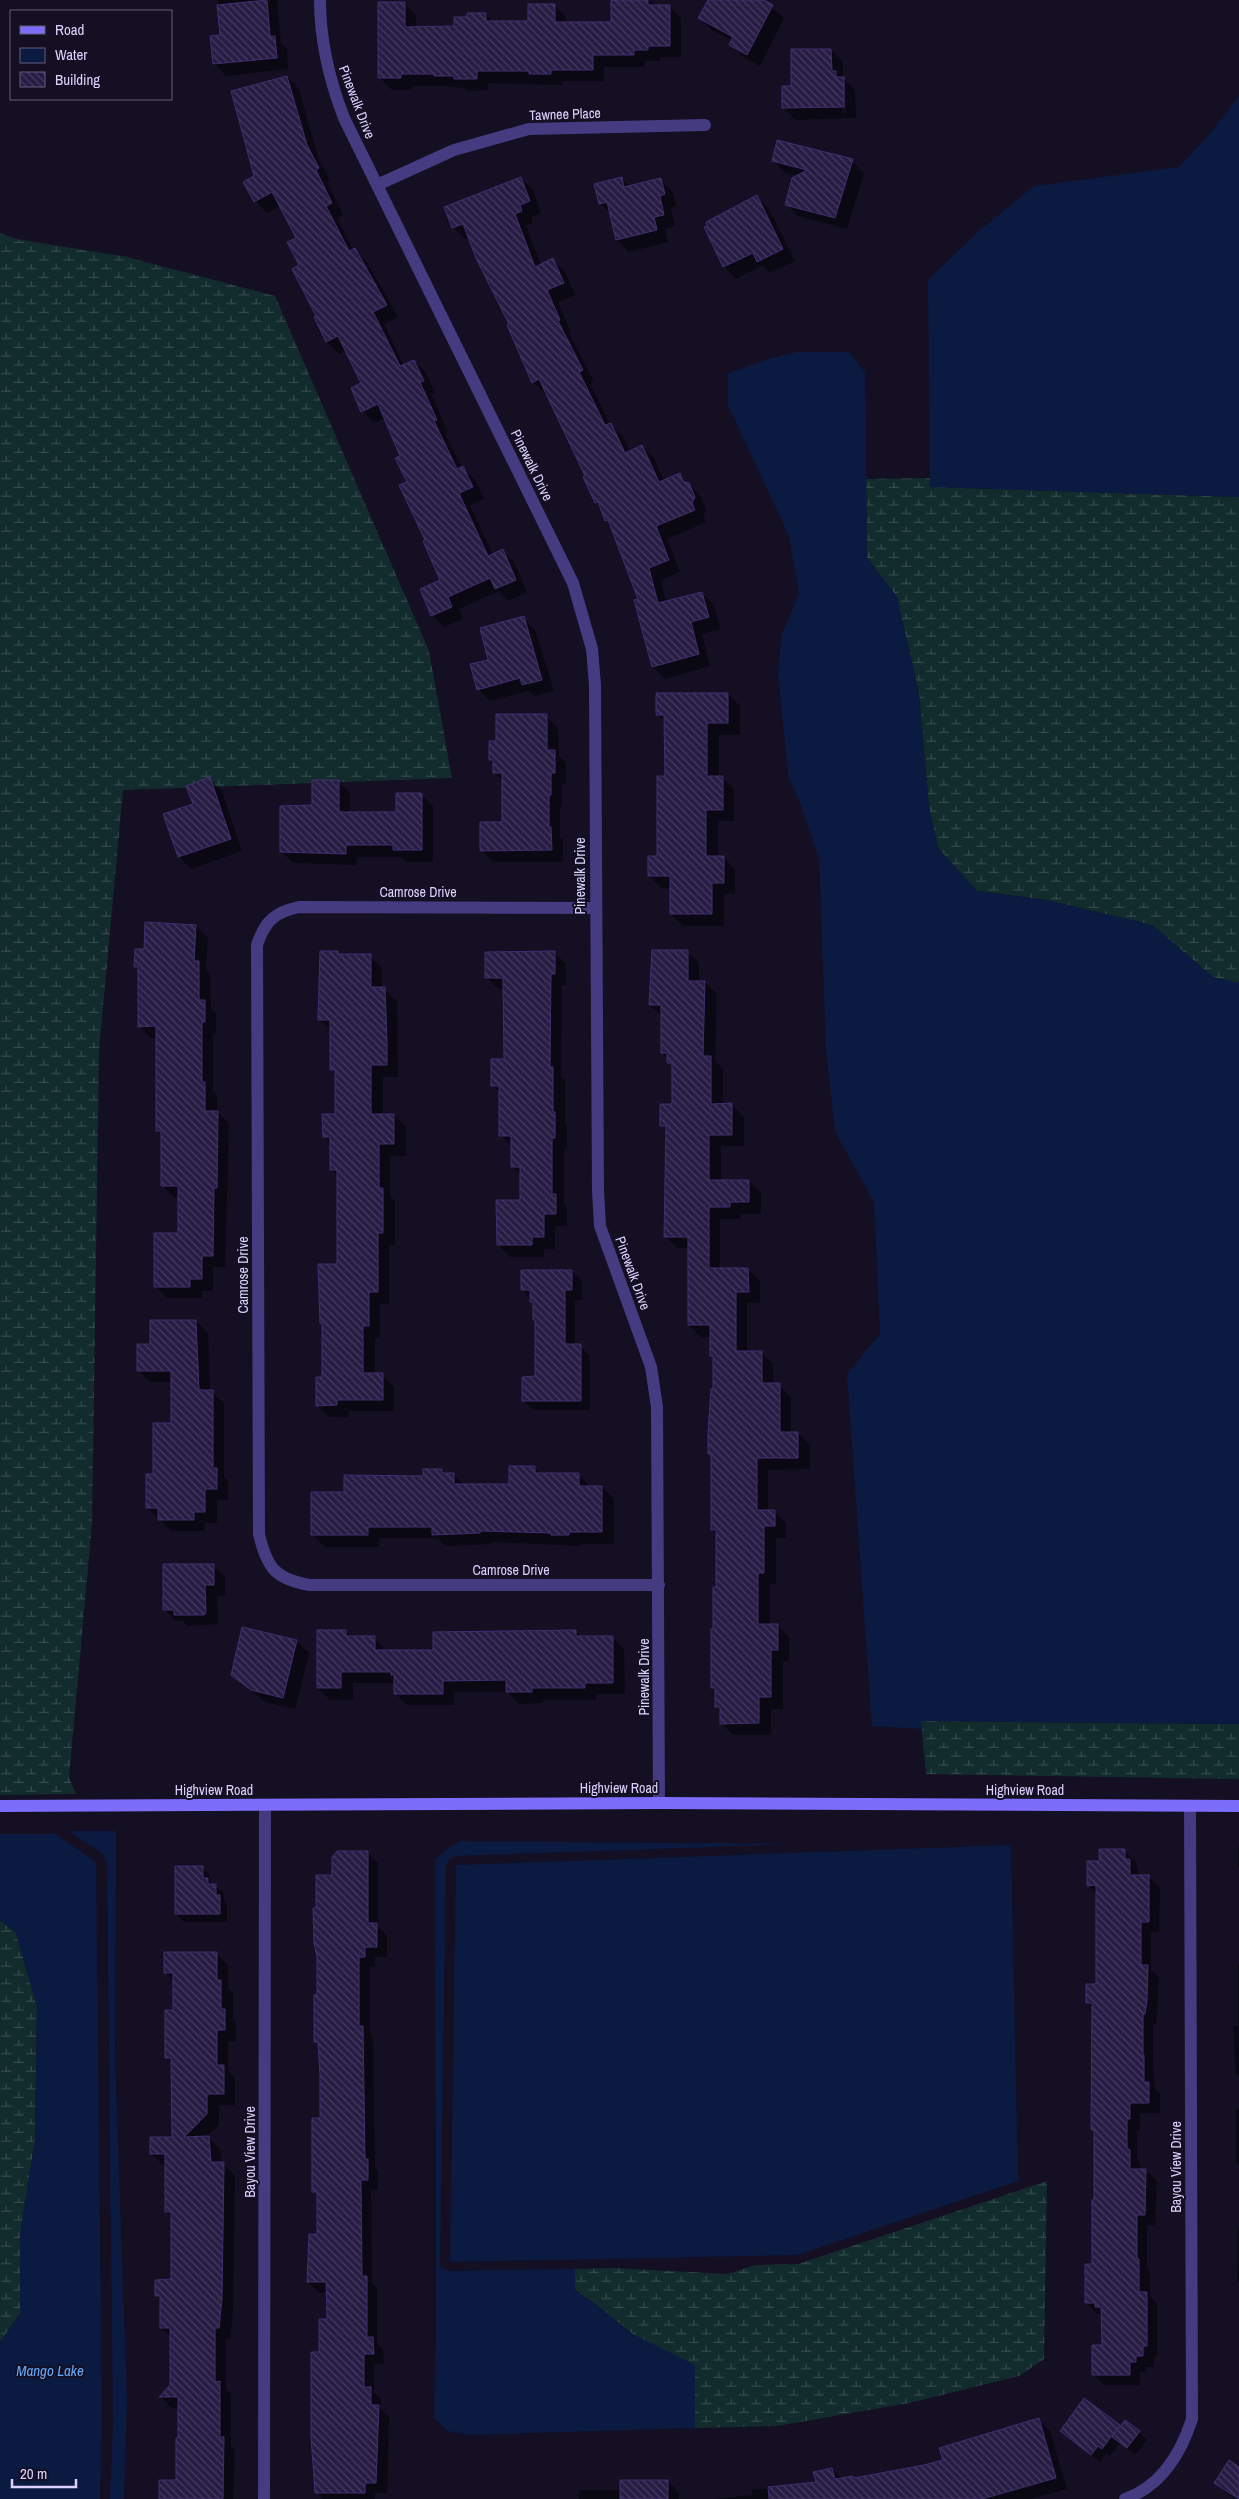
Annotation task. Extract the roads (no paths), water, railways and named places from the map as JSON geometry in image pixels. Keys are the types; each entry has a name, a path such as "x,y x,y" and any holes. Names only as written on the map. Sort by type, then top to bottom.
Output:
{"street":[{"name":"Pinewalk Drive","path":"320,0 325,58 333,89 377,185 573,583 592,649 595,685 595,908 600,1226 651,1367 657,1407 659,1803"},
{"name":"Tawnee Place","path":"377,185 454,150 529,129 706,125"},
{"name":"Camrose Drive","path":"595,908 300,907 283,910 271,919 262,930 258,945 258,1534 264,1556 276,1573 290,1582 310,1585 659,1586"},
{"name":"Highview Road","path":"0,1806 659,1803 1239,1806"},
{"name":"Bayou View Drive","path":"264,2499 265,1805"},
{"name":"Bayou View Drive","path":"1125,2499 1150,2486 1168,2468 1183,2446 1192,2419 1190,1807"}],"water":[{"path":"1239,96 1239,497 930,487 928,280 979,231 1034,186 1179,167 1208,136"},
{"path":"796,352 849,352 865,373 867,558 897,597 919,694 929,808 938,848 977,891 1046,900 1152,925 1213,977 1239,983 1239,1724 921,1721 921,1729 872,1726 847,1374 880,1334 874,1202 835,1132 826,1048 819,858 801,805 788,775 778,673 782,634 799,594 789,536 728,405 728,374 762,361"},
{"path":"69,1831 116,1831 115,2060 127,2399 124,2499 110,2499 113,2421 107,1862 103,1854"},
{"name":"Mango Lake","path":"0,1834 55,1834 96,1862 102,2421 100,2499 0,2499 0,2342 20,2314 20,2236 35,2140 37,2006 16,1933 0,1920"},
{"path":"459,1841 792,1844 456,1856 450,1858 446,1865 440,2265 443,2269 450,2271 575,2269 575,2291 594,2303 634,2335 695,2365 695,2428 469,2435 448,2431 434,2418 436,2323 435,1859"},
{"path":"1011,1845 1018,2181 797,2255 450,2262 456,1865"}]}
